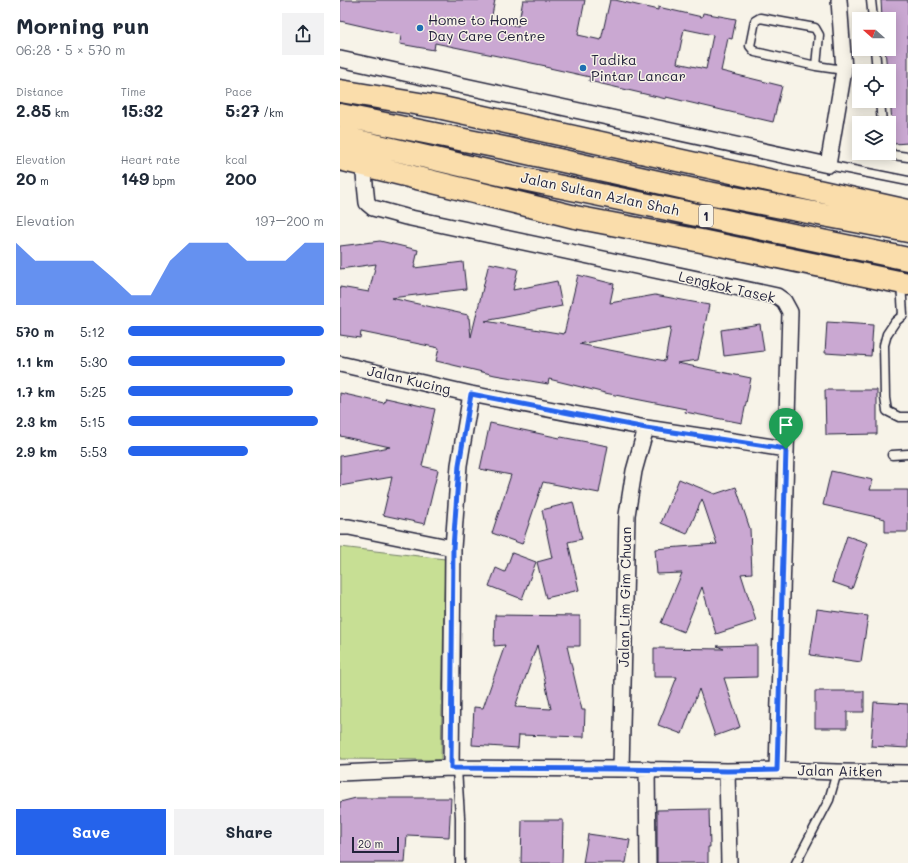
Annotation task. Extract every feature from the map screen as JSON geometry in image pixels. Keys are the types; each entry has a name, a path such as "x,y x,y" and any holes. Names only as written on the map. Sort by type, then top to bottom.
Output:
{"main road":[{"path":"340,91 438,107 908,211"},
{"name":"Jalan Sultan Azlan Shah","path":"340,115 509,149 704,192 908,231"},
{"name":"Jalan Sultan Azlan Shah","path":"340,137 504,174 908,259"},
{"path":"340,159 575,217 701,241 904,283"}],"street":[{"path":"340,59 828,164 844,70 839,0"},
{"name":"Lengkok Tasek","path":"363,164 367,203 373,208 413,218 777,296 784,301 790,312 777,770"},
{"name":"Jalan Kucing","path":"340,364 471,394 646,428 786,449"},
{"path":"454,768 453,548 459,465 471,394"},
{"name":"Jalan Lim Gim Chuan","path":"621,769 627,515 634,470 646,428"},
{"path":"340,527 349,527 453,548"},
{"name":"Jalan Aitken","path":"340,773 454,768 727,771 777,770 908,773"},
{"path":"647,769 648,863"},
{"path":"727,771 730,863"}],"lane":[{"path":"871,0 872,12"},
{"path":"816,66 819,35 815,28 760,18 755,21 750,46 755,52 816,66 844,70"},
{"path":"896,156 908,158"},
{"path":"828,164 908,181"},
{"path":"904,283 906,315 895,322 884,345 885,398 887,411 899,417 908,417"},
{"path":"892,455 908,454"},
{"path":"454,768 460,817 460,863"},
{"path":"796,863 828,800 837,772"}],"green space":[{"path":"340,547 445,559 441,760 340,759"}],"building":[{"path":"340,0 495,0 491,20 518,26 523,0 585,0 578,35 601,40 610,0 615,0 658,10 658,7 702,17 703,13 736,19 732,39 728,38 721,71 782,86 773,122 589,81 590,77 545,67 546,66 435,43 434,50 400,44 401,35 340,21","holes":["684,29 713,35 706,69 677,63"]},
{"path":"881,0 908,0 908,143 896,144 896,116 892,116 891,108 896,108 896,64 886,64 886,56 896,56 896,12 882,12"},
{"path":"380,241 418,250 414,268 463,262 466,289 391,298 468,315 471,337 489,263 518,269 513,290 557,281 562,306 485,321 564,334 578,275 614,284 610,303 655,295 709,305 698,360 677,363 751,378 742,423 685,412 686,409 605,393 549,379 548,384 495,375 436,361 439,348 361,332 360,338 340,335 340,287 369,292 376,264 340,269 340,246","holes":["671,327 665,361 579,344"]},
{"path":"827,322 873,325 871,356 825,353"},
{"path":"760,324 764,351 724,356 721,330"},
{"path":"825,390 877,390 877,434 826,435"},
{"path":"340,393 384,403 386,398 435,409 422,466 438,470 425,524 383,515 392,477 340,486 340,456 390,447 340,436"},
{"path":"490,423 560,438 608,446 599,493 543,482 522,544 492,533 511,475 480,469"},
{"path":"831,471 873,480 870,490 908,490 908,532 885,532 885,519 823,505"},
{"path":"679,479 715,494 736,487 750,529 752,573 741,574 756,621 716,634 702,587 684,632 661,623 682,573 657,574 655,549 717,544 702,499 687,534 661,523"},
{"path":"573,502 582,539 568,542 579,590 546,598 537,562 552,558 542,510"},
{"path":"847,536 868,543 852,589 832,582"},
{"path":"512,553 536,562 522,599 489,586 496,568 505,572"},
{"path":"817,609 868,616 861,662 810,655"},
{"path":"495,615 580,616 580,646 567,646 582,710 585,710 584,737 519,735 518,748 472,745 474,707 483,708 505,645 494,646","holes":["537,645 551,709 515,707"]},
{"path":"757,645 757,677 724,678 740,727 715,736 699,689 682,734 658,725 677,677 654,677 654,648 724,649 717,646"},
{"path":"815,691 864,691 864,712 847,712 847,728 815,728"},
{"path":"874,702 908,704 908,748 871,746"},
{"path":"356,798 451,798 449,837 407,835 405,863 340,863 340,802"},
{"path":"709,809 710,847 708,847 708,863 657,863 657,810"},
{"path":"522,820 563,820 562,863 521,863"},
{"path":"588,834 630,840 626,863 583,863"}],"place":[{"name":"Home to Home Day Care Centre","path":"420,28"},
{"name":"Tadika Pintar Lancar","path":"583,68"}],"route":[{"path":"471,394 646,428 786,449 777,770 727,771 451,768 453,548 459,465 471,394"}]}
